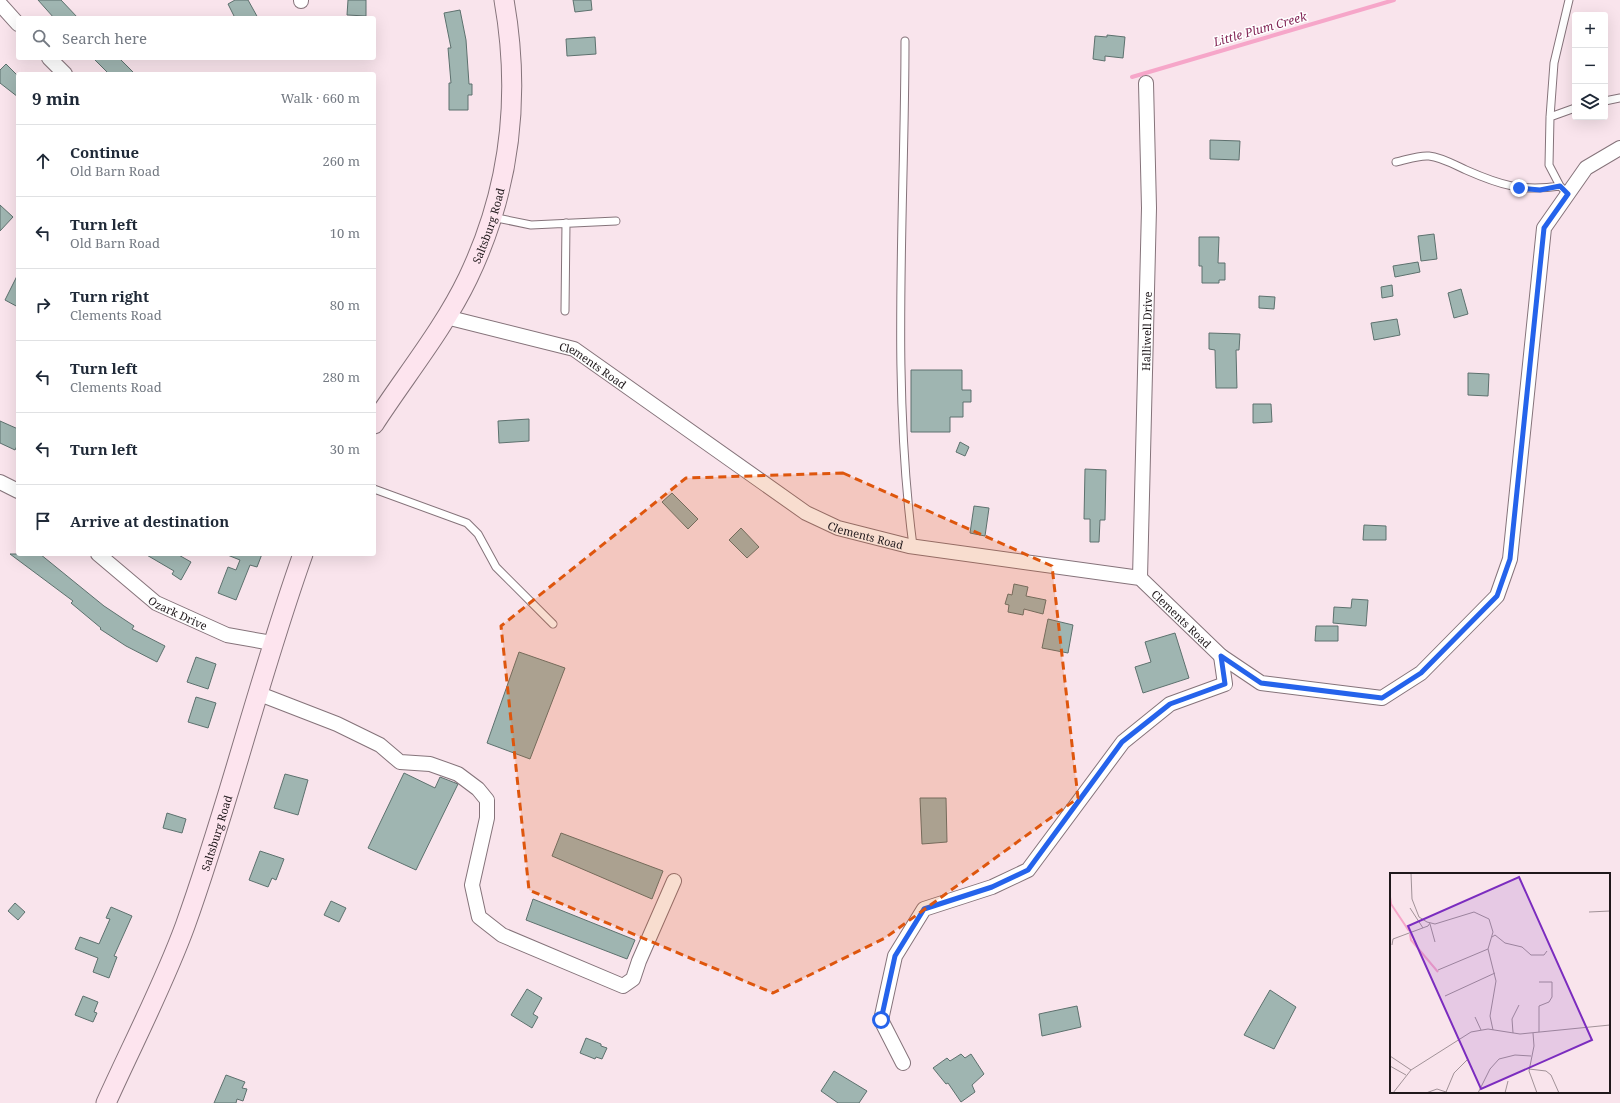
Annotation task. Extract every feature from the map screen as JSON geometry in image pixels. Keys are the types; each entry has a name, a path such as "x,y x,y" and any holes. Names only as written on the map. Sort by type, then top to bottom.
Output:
{"main road":[{"name":"Saltsburg Road","path":"376,421 446,317 468,278 492,217 504,176 509,131 512,75 504,0"},
{"name":"Saltsburg Road","path":"106,1103 184,927 224,804 272,643 302,556"}],"street":[{"path":"0,4 16,22"},
{"path":"51,60 62,72"},
{"name":"Halliwell Drive","path":"1140,578 1149,208 1146,83"},
{"name":"Clements Road","path":"446,317 574,349 806,513 838,528 913,546 1140,578 1221,656 1261,683 1382,698 1421,673 1497,596 1510,559 1544,228 1564,190 1586,168 1620,148"},
{"path":"0,482 16,490"},
{"name":"Ozark Drive","path":"100,556 156,603 227,635 272,643"},
{"path":"903,1063 881,1020 895,956 924,909 992,887 1028,870 1122,742 1170,704 1225,684 1221,656"},
{"path":"258,693 337,724 380,745 400,762 430,764 458,774 478,789 487,800 487,818 472,885 478,917 502,935 623,986 633,979 639,960 674,881"}],"lane":[{"path":"1564,190 1549,165 1550,117 1554,63 1569,0"},
{"path":"905,41 905,150 901,269 902,392 905,489 913,546"},
{"path":"1608,100 1620,98"},
{"path":"1550,117 1572,109"},
{"path":"1396,162 1429,156 1448,162 1494,183 1519,188 1564,190"},
{"path":"492,217 532,225 616,221"},
{"path":"565,312 566,223"},
{"path":"376,490 467,523 478,534 496,567 553,624"}],"highlighted area":[{"path":"843,473 1052,566 1078,798 885,938 773,993 529,890 501,626 686,478"}],"building":[{"path":"38,0 61,0 76,16 52,16"},
{"path":"235,0 248,0 257,16 234,16 228,4"},
{"path":"348,0 366,0 366,16 347,15"},
{"path":"573,0 591,0 592,10 575,12"},
{"path":"460,10 466,40 469,84 472,84 472,95 468,95 468,110 449,110 449,83 451,83 448,48 451,48 444,13"},
{"path":"1107,35 1125,37 1123,58 1105,56 1105,61 1093,59 1095,36 1107,37"},
{"path":"595,37 596,54 567,56 566,39"},
{"path":"95,60 121,60 133,72 107,72"},
{"path":"6,64 16,74 16,95 0,83 0,70"},
{"path":"1210,140 1240,141 1239,160 1210,159"},
{"path":"0,205 13,217 0,231"},
{"path":"1434,234 1437,259 1421,261 1418,236"},
{"path":"1199,237 1219,237 1218,263 1225,263 1225,280 1219,280 1219,283 1202,283 1202,266 1199,266"},
{"path":"1418,262 1420,272 1395,277 1393,266"},
{"path":"16,278 16,306 5,300"},
{"path":"1392,285 1393,296 1382,298 1381,287"},
{"path":"1461,289 1468,314 1454,318 1448,293"},
{"path":"1259,296 1275,297 1274,309 1259,308"},
{"path":"1397,319 1400,335 1374,340 1371,323"},
{"path":"1209,333 1240,334 1239,350 1236,350 1237,388 1216,388 1215,350 1209,349"},
{"path":"911,370 962,370 962,390 971,390 971,402 963,402 963,417 950,417 950,432 911,432"},
{"path":"1468,373 1489,374 1488,396 1468,395"},
{"path":"1253,404 1271,404 1272,422 1253,423"},
{"path":"529,419 529,441 499,443 498,421"},
{"path":"0,421 16,428 16,448 15,450 0,443"},
{"path":"960,442 969,447 965,456 956,452"},
{"path":"1085,469 1106,470 1105,520 1100,520 1099,542 1090,542 1090,519 1084,519"},
{"path":"672,493 698,519 688,529 662,502"},
{"path":"974,506 989,508 985,536 970,533"},
{"path":"1364,525 1386,526 1386,540 1363,540"},
{"path":"741,528 759,547 747,558 729,540"},
{"path":"10,554 16,554 16,556 42,556 104,606 134,626 132,629 165,646 157,662 126,646 100,629 101,628 71,603 73,601"},
{"path":"148,556 180,556 191,562 181,580 172,574 174,571"},
{"path":"230,556 261,556 257,567 250,565 236,600 218,593 228,567 236,570 240,560"},
{"path":"1014,584 1028,587 1026,596 1046,600 1043,614 1024,609 1023,615 1008,612 1009,605 1005,604 1008,594 1012,595"},
{"path":"1352,599 1368,600 1366,626 1333,623 1334,607 1351,608"},
{"path":"1048,619 1073,625 1068,653 1042,648"},
{"path":"1316,626 1338,626 1338,641 1315,641"},
{"path":"1175,633 1189,678 1143,693 1135,667 1151,662 1145,642"},
{"path":"519,652 565,668 530,759 487,743"},
{"path":"196,657 216,664 208,689 187,682"},
{"path":"196,697 216,703 208,728 188,722"},
{"path":"404,773 435,788 440,777 458,784 416,870 368,848"},
{"path":"285,774 308,780 298,815 274,808"},
{"path":"920,798 946,798 947,842 922,844"},
{"path":"167,813 186,819 182,833 163,828"},
{"path":"561,833 663,871 652,899 552,856"},
{"path":"260,851 284,859 276,880 272,878 268,887 249,880"},
{"path":"533,899 635,940 627,959 526,920"},
{"path":"331,901 346,908 339,922 324,915"},
{"path":"15,903 25,912 18,920 8,911"},
{"path":"111,907 132,916 114,956 117,957 109,978 93,972 98,958 75,949 80,937 99,944 110,919 106,918"},
{"path":"527,989 542,998 533,1014 538,1017 532,1028 511,1015"},
{"path":"1270,990 1296,1007 1274,1049 1244,1035"},
{"path":"83,996 98,1002 94,1012 97,1013 93,1022 75,1015"},
{"path":"1077,1006 1081,1027 1042,1036 1039,1014"},
{"path":"586,1038 607,1048 602,1059 596,1057 595,1059 580,1053"},
{"path":"961,1054 965,1058 971,1054 984,1074 972,1085 975,1092 961,1102 948,1083 946,1084 933,1068 947,1058 950,1061"},
{"path":"834,1071 867,1091 859,1103 838,1103 821,1091"},
{"path":"226,1075 245,1082 242,1088 247,1089 243,1101 237,1099 236,1103 214,1103"}],"waterway":[{"name":"Little Plum Creek","path":"1132,77 1394,0"}],"route":[{"path":"881,1020 895,956 924,909 992,887 1028,870 1122,742 1170,704 1225,684 1221,656 1261,683 1310,691 1382,698 1421,673 1497,596 1510,559 1544,228 1568,194 1560,186 1540,190 1519,188"}]}
